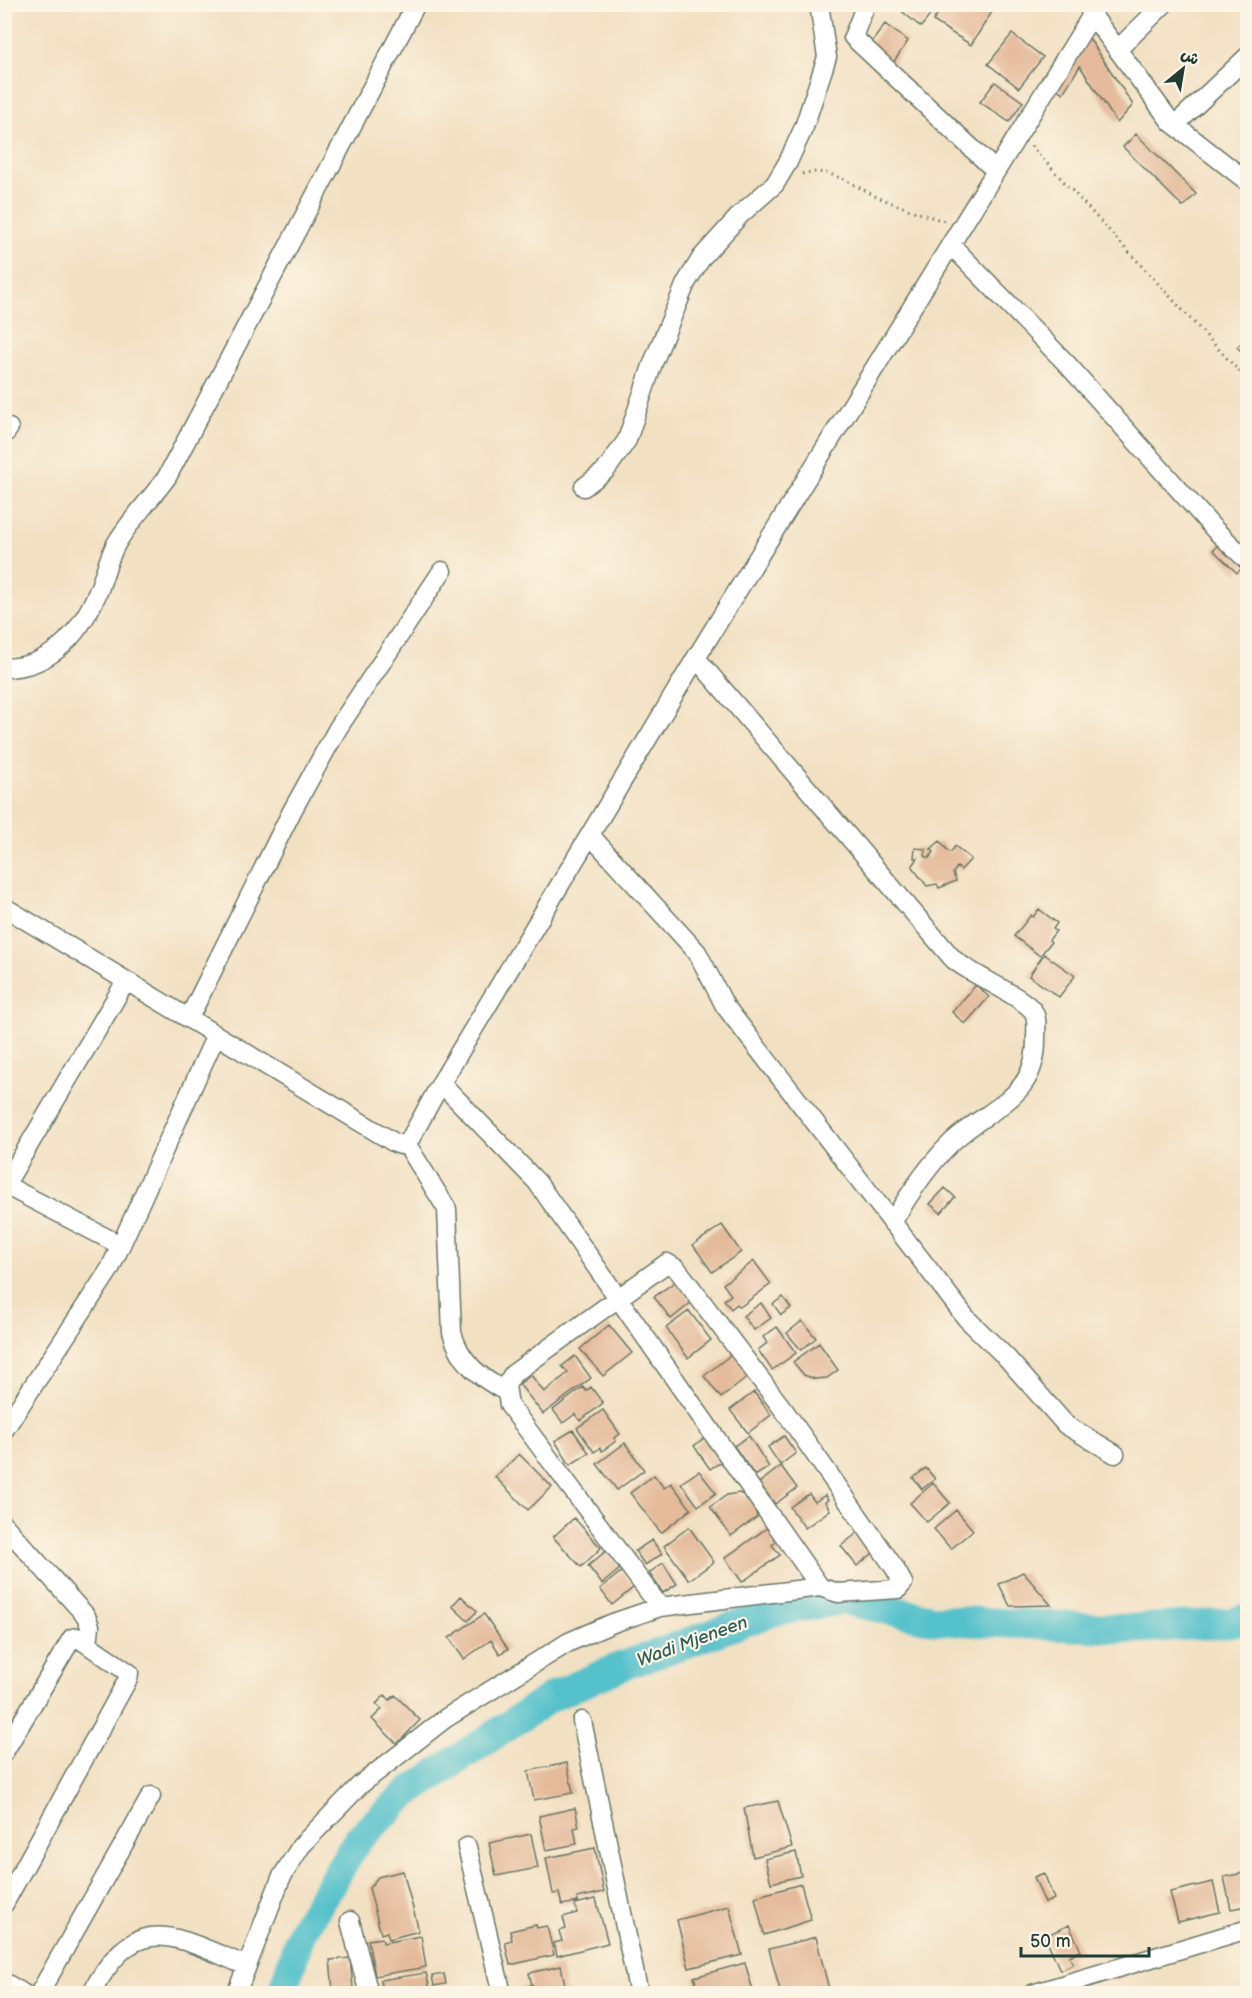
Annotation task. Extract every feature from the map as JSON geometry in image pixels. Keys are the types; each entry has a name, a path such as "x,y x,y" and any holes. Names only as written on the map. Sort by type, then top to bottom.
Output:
{"street":[{"path":"4,668 20,668 47,657 72,638 81,624 97,592 114,547 167,477 416,4"},
{"path":"584,488 606,470 627,440 676,303 696,266 741,214 775,184 804,127 827,57 819,4"},
{"path":"866,4 853,37 996,171"},
{"path":"1118,49 1164,4"},
{"path":"406,1143 696,658 1019,134 1090,10 1171,122 1248,182"},
{"path":"1171,122 1180,124 1248,56"},
{"path":"951,245 1067,364 1214,529 1248,561"},
{"path":"189,1018 292,811 338,729 442,571"},
{"path":"696,658 953,959 973,975 1026,1004 1035,1015 1036,1057 1026,1083 951,1143 917,1184 892,1223"},
{"path":"590,835 697,952 725,1006 967,1319 1006,1357 1066,1425 1115,1454"},
{"path":"4,907 395,1143 406,1143"},
{"path":"120,1245 6,1186 126,981"},
{"path":"4,1430 110,1269 216,1035"},
{"path":"441,1083 537,1182 618,1300 705,1419 820,1587"},
{"path":"406,1143 447,1209 452,1333 456,1345 473,1372 507,1392"},
{"path":"236,1994 281,1878 301,1846 360,1785 446,1718 538,1660 569,1642 613,1623 660,1607 820,1587 838,1593 898,1589 903,1583 792,1422 677,1269 667,1263 513,1374 506,1385 509,1405 660,1607"},
{"path":"4,1525 86,1616 90,1626 88,1645"},
{"path":"4,1752 70,1640 77,1637 125,1668 129,1673 128,1679 4,1904"},
{"path":"582,1721 639,1994"},
{"path":"39,1994 151,1796"},
{"path":"467,1847 502,1994"},
{"path":"350,1921 369,1994"},
{"path":"1032,1994 1248,1929"},
{"path":"91,1994 115,1956 141,1937 160,1935 178,1938 247,1966"},
{"path":"4,1983 24,1994"}],"path":[{"path":"1019,134 1248,381"},
{"path":"775,184 806,172 838,177 879,198 963,226"}],"building":[{"path":"893,4 939,4 921,27"},
{"path":"944,4 997,4 971,45 933,21"},
{"path":"885,24 908,41 893,63 869,46"},
{"path":"1012,34 1043,57 1019,88 988,64"},
{"path":"1087,35 1133,105 1117,123 1080,66 1063,93 1053,86"},
{"path":"995,82 1023,102 1009,122 980,102"},
{"path":"1136,134 1196,194 1183,207 1123,147"},
{"path":"1248,337 1248,358 1237,347"},
{"path":"1221,542 1245,565 1237,573 1213,550"},
{"path":"940,841 948,851 951,852 955,846 971,859 961,870 957,867 953,873 956,881 939,888 937,884 927,886 912,867 918,858 914,858 915,848 926,849 925,856 929,858 934,852 931,849"},
{"path":"1039,909 1057,923 1053,929 1056,931 1049,940 1051,942 1040,956 1014,936"},
{"path":"1044,954 1075,976 1059,997 1029,976"},
{"path":"976,985 989,997 965,1024 952,1012"},
{"path":"945,1188 955,1197 941,1213 930,1204"},
{"path":"722,1225 741,1252 712,1272 693,1245"},
{"path":"754,1261 771,1284 740,1307 737,1304 731,1309 724,1300 731,1295 723,1284"},
{"path":"676,1281 692,1302 671,1319 654,1297"},
{"path":"783,1297 791,1308 781,1315 773,1304"},
{"path":"761,1303 771,1318 754,1330 743,1316"},
{"path":"689,1311 711,1340 688,1358 666,1328"},
{"path":"802,1321 816,1338 801,1350 787,1333"},
{"path":"609,1325 632,1353 603,1376 580,1349"},
{"path":"777,1327 796,1353 772,1370 758,1350 767,1343 763,1337"},
{"path":"819,1343 838,1370 827,1378 815,1379 804,1375 793,1362"},
{"path":"734,1352 752,1374 721,1398 704,1376"},
{"path":"575,1356 591,1378 543,1414 519,1384 531,1375 544,1392 568,1373 562,1366"},
{"path":"583,1387 586,1391 591,1387 603,1403 580,1421 575,1414 563,1423 553,1410"},
{"path":"754,1392 771,1415 748,1433 730,1410"},
{"path":"603,1410 620,1434 614,1438 616,1441 602,1451 600,1448 594,1452 577,1428"},
{"path":"573,1430 589,1453 570,1465 555,1441"},
{"path":"708,1435 725,1459 710,1469 694,1446"},
{"path":"749,1436 769,1467 755,1476 734,1446"},
{"path":"784,1436 796,1453 780,1465 768,1447"},
{"path":"625,1443 644,1470 617,1490 597,1464"},
{"path":"519,1454 552,1487 528,1510 495,1477"},
{"path":"781,1466 797,1488 775,1504 759,1483"},
{"path":"926,1468 935,1479 922,1489 913,1478"},
{"path":"699,1471 716,1493 698,1506 681,1483"},
{"path":"654,1475 664,1488 671,1483 691,1509 661,1533 630,1493"},
{"path":"933,1483 950,1503 927,1522 910,1503"},
{"path":"739,1493 752,1499 757,1517 731,1536 710,1507 727,1495"},
{"path":"809,1494 815,1502 825,1495 828,1500 825,1502 830,1510 805,1528 790,1507"},
{"path":"956,1510 973,1530 951,1549 934,1529"},
{"path":"574,1518 601,1548 581,1567 553,1537"},
{"path":"771,1525 781,1538 772,1545 780,1555 742,1582 725,1558"},
{"path":"689,1527 714,1562 689,1580 664,1546"},
{"path":"861,1530 877,1550 857,1566 841,1546"},
{"path":"652,1540 662,1554 645,1565 635,1551"},
{"path":"606,1551 621,1568 602,1584 588,1566"},
{"path":"663,1563 677,1584 663,1593 649,1573"},
{"path":"622,1571 634,1587 612,1605 600,1589"},
{"path":"1023,1572 1051,1605 1010,1606 999,1584"},
{"path":"461,1596 477,1611 468,1621 452,1606"},
{"path":"484,1614 508,1649 500,1654 491,1640 464,1659 449,1638"},
{"path":"385,1695 390,1700 395,1695 420,1720 397,1744 372,1719 382,1709 376,1704"},
{"path":"567,1763 573,1793 534,1800 528,1771"},
{"path":"778,1801 792,1847 753,1857 744,1808"},
{"path":"575,1808 579,1827 574,1828 577,1844 546,1850 539,1816"},
{"path":"531,1834 538,1868 496,1876 489,1843"},
{"path":"595,1848 604,1892 577,1898 578,1902 562,1905 559,1893 553,1894 546,1858"},
{"path":"796,1852 801,1876 771,1883 765,1859"},
{"path":"403,1871 419,1931 389,1939 387,1932 381,1934 369,1888 378,1877"},
{"path":"1248,1872 1248,1906 1231,1909 1224,1877"},
{"path":"1044,1873 1054,1899 1045,1903 1034,1877"},
{"path":"1213,1882 1220,1912 1178,1922 1170,1892"},
{"path":"801,1884 811,1920 764,1935 755,1897"},
{"path":"596,1899 608,1943 557,1956 554,1943 562,1941 559,1931 566,1929 563,1917 577,1913 575,1904"},
{"path":"729,1906 742,1955 689,1968 677,1920"},
{"path":"536,1925 537,1928 547,1926 554,1955 510,1965 505,1942 512,1940 510,1931"},
{"path":"1069,1925 1081,1951 1069,1956 1073,1964 1060,1970 1045,1936"},
{"path":"421,1936 426,1967 375,1976 368,1940 382,1938 383,1943"},
{"path":"816,1937 830,1994 781,1994 769,1949"},
{"path":"350,1958 353,1988 333,1990 330,1960"},
{"path":"745,1963 754,1994 699,1994 694,1977"},
{"path":"561,1966 567,1994 514,1994 514,1990 532,1985 529,1973"},
{"path":"426,1973 431,1994 383,1994 380,1980"},
{"path":"444,1974 446,1984 434,1986 432,1976"}],"waterway":[{"name":"Wadi Mjeneen","path":"282,1994 301,1933 358,1839 406,1794 551,1697 617,1668 775,1611 843,1600 936,1620 1128,1629 1232,1623 1248,1617"}]}
